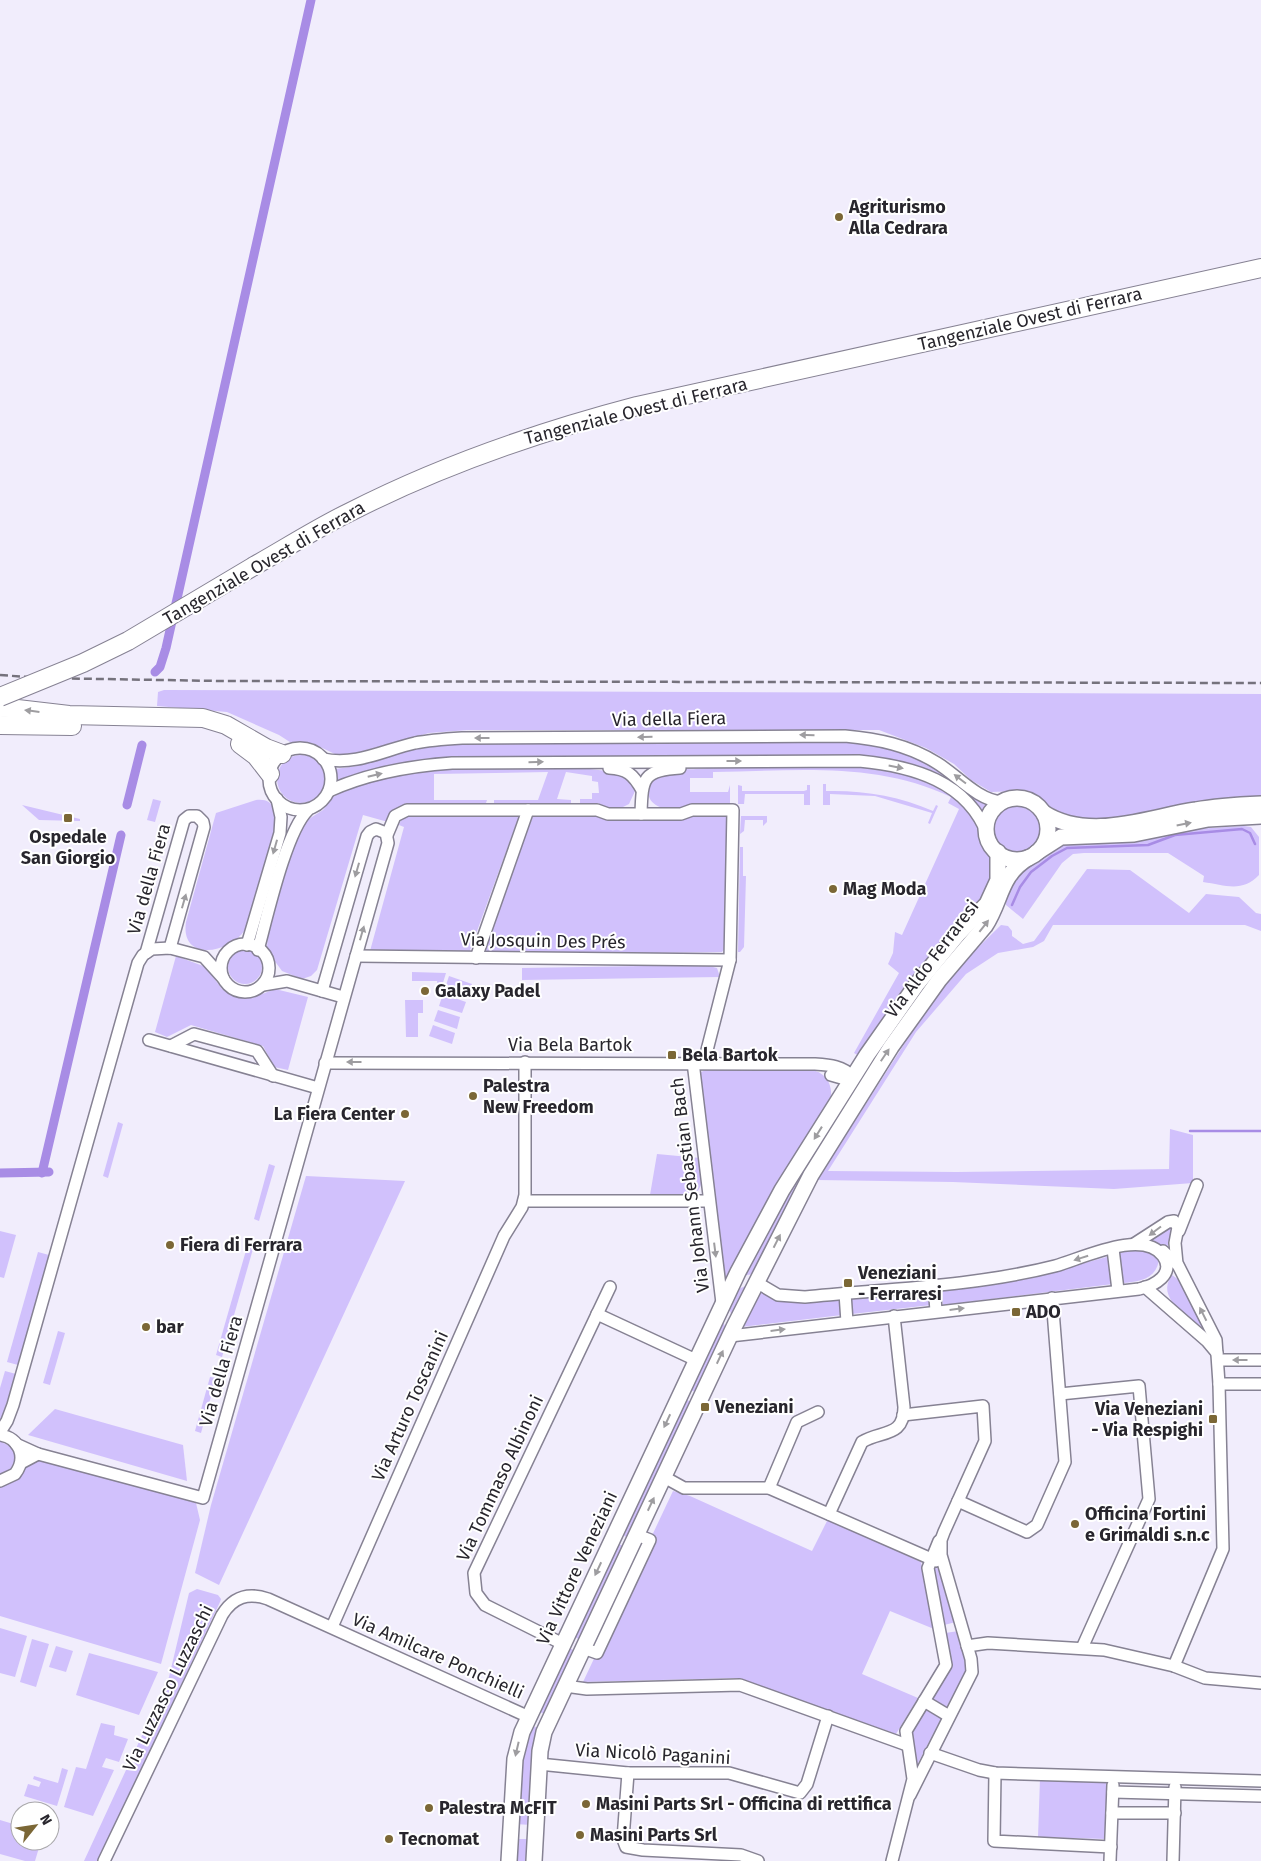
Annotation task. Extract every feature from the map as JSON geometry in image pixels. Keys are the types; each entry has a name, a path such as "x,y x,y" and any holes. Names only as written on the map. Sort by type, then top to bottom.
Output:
{"highway":[{"name":"Tangenziale Ovest di Ferrara","path":"0,697 128,641 254,566 372,501 454,464 550,430 637,406 1261,268"},
{"path":"0,707 75,716 203,718 226,725 266,748 282,754"},
{"path":"0,725 202,728 222,734 249,750 270,774"}],"main road":[{"path":"1032,855 1009,858 998,852 988,836 988,819 1002,802 1016,798 1025,799 1034,803 1055,820 1073,825 1118,825 1196,810 1261,804"},
{"name":"Via Aldo Ferraresi","path":"1032,855 1048,835 1044,813"},
{"name":"Via Aldo Ferraresi","path":"733,1283 782,1190 837,1104 859,1081 938,980 985,926 1008,874 1014,867 1061,837 1134,834 1208,819 1261,816"},
{"name":"Via Aldo Ferraresi","path":"756,1283 859,1081 867,1056 917,984 958,934 987,904 998,880 998,852"},
{"path":"534,1861 542,1738 756,1283 733,1283"},
{"name":"Via Vittore Veneziani","path":"509,1861 516,1753 529,1717 733,1283"},
{"path":"722,1303 732,1332"},
{"path":"681,1391 700,1401"},
{"path":"613,1536 634,1541"},
{"path":"564,1642 584,1648"},
{"path":"529,1717 547,1725"},
{"path":"511,1831 536,1833"}],"street":[{"name":"Via della Fiera","path":"282,754 290,750 308,750 324,759 340,763 359,760 416,743 462,738 845,736 881,740 910,749 937,763 981,795 1002,802"},
{"path":"252,947 280,833 281,817 277,800 271,789 270,774 276,760 282,754"},
{"path":"324,759 331,774 329,791"},
{"path":"642,814 642,793 647,778 656,771 693,767 712,761"},
{"path":"252,947 299,818 308,810 317,806 329,791 370,775 422,766 452,763 847,761 909,770 937,780 957,792 977,815 988,836"},
{"path":"571,762 590,768 624,769 633,776 642,793 661,814"},
{"path":"618,814 642,793"},
{"path":"277,800 291,809 308,810"},
{"name":"Via della Fiera","path":"170,948 204,827 204,822 197,816 189,816 184,820 146,952 137,966 13,1406 0,1433 38,1454 204,1498 343,997 388,843 387,835 395,816 407,810 597,810 618,814 681,814 692,810 734,810"},
{"path":"476,958 528,810"},
{"name":"Via Johann Sebastian Bach","path":"722,1303 709,1201 699,1062 730,960 734,810"},
{"path":"322,991 367,836 376,830 381,830 387,835"},
{"name":"Via della Fiera","path":"146,952 161,947 204,957"},
{"path":"252,947 230,949 204,957 228,985 241,991 252,990 263,984 287,981 343,997"},
{"path":"252,947 287,981"},
{"path":"223,978 222,960 230,949"},
{"name":"Via Josquin Des Prés","path":"356,956 730,960"},
{"path":"263,984 268,974 268,963"},
{"path":"171,1046 194,1034 257,1051 273,1076"},
{"path":"149,1040 318,1088"},
{"name":"Via Bela Bartok","path":"834,1071 867,1056"},
{"name":"Via Arturo Toscanini","path":"332,1627 504,1236 524,1201 526,1183 525,1062"},
{"name":"Via Bela Bartok","path":"325,1063 699,1062 815,1064 834,1071 845,1079 859,1081"},
{"path":"834,1071 837,1104"},
{"path":"1178,1265 1175,1243 1197,1185"},
{"path":"524,1201 709,1201"},
{"path":"1133,1244 1171,1221 1177,1224 1178,1231"},
{"path":"756,1283 778,1295 805,1297 993,1278 1037,1270 1112,1248 1133,1244 1151,1247 1166,1253 1178,1265 1216,1340 1220,1384 1223,1549 1174,1666"},
{"path":"732,1332 748,1334 1144,1287 1158,1281 1166,1271 1166,1262 1151,1247"},
{"path":"1112,1248 1118,1290"},
{"path":"766,1263 768,1277 778,1295"},
{"path":"934,1284 936,1311"},
{"name":"Via Tommaso Albinoni","path":"564,1642 490,1610 479,1600 473,1581 478,1561 610,1287"},
{"path":"1144,1287 1211,1344 1219,1360"},
{"path":"845,1293 847,1322"},
{"path":"958,1501 1022,1531 1030,1532 1034,1528 1065,1462 1052,1298"},
{"path":"597,1314 696,1360"},
{"path":"829,1514 862,1442 896,1429 900,1425 903,1415 894,1316"},
{"path":"1219,1360 1261,1360"},
{"path":"1220,1384 1261,1384"},
{"path":"1060,1394 1139,1386 1149,1499 1082,1648"},
{"name":"Via della Fiera","path":"13,1406 12,1421 15,1443 21,1453 21,1463"},
{"path":"892,1861 910,1795 912,1775 906,1731 946,1665 928,1573 931,1559 985,1441 983,1406 903,1415"},
{"path":"768,1488 797,1422 818,1412"},
{"path":"0,1481 13,1476 21,1463 38,1454"},
{"path":"664,1478 684,1488 768,1488 944,1564"},
{"path":"910,1795 972,1672 967,1646 940,1545 944,1532"},
{"name":"Via Luzzasco Luzzaschi","path":"104,1861 222,1615 232,1602 244,1596 259,1595 332,1627"},
{"path":"940,1630 961,1625"},
{"name":"Via Amilcare Ponchielli","path":"332,1627 529,1717"},
{"path":"967,1646 988,1643 1104,1650 1174,1666 1205,1678 1261,1683"},
{"path":"565,1686 587,1689 740,1685 907,1745"},
{"path":"924,1701 950,1716"},
{"name":"Via Nicolò Paganini","path":"539,1764 628,1773 729,1773 800,1793 807,1784 828,1716"},
{"path":"930,1753 978,1770 995,1773 1261,1781"},
{"path":"628,1773 623,1839 626,1847 643,1850 741,1855 758,1861"},
{"path":"995,1773 994,1841 1111,1847"},
{"path":"1110,1861 1114,1776"},
{"path":"1173,1861 1176,1778"},
{"path":"1113,1792 1261,1796"},
{"path":"1112,1813 1174,1814"}],"shaded area":[{"path":"164,690 1261,694 1261,800 1119,820 1077,821 1021,791 991,792 971,780 954,764 926,748 879,730 468,730 429,733 341,757 312,743 293,744 279,735 227,712 157,706 158,692"},
{"path":"837,741 881,747 918,760 953,779 990,804 982,815 925,770 890,760 848,755 445,760 372,770 352,775 337,782 335,769 357,766 409,749 443,744"},
{"path":"301,755 310,757 318,762 323,770 325,779 323,788 318,796 310,801 301,803 292,801 284,796 279,788 277,779 279,770 284,762 292,757"},
{"path":"754,765 851,765 871,767 912,776 948,793 964,806 976,822 990,853 992,863 991,889 931,955 903,990 859,1056 854,1053 899,973 888,964 893,953 895,932 902,935 959,809 948,803 951,797 923,786 894,778 864,773 804,770 713,772 713,778 690,778 690,792 728,792 730,785 730,805 695,810 668,809 657,806 650,799 648,789 655,777 665,770"},
{"path":"573,767 624,773 636,789 629,804 621,808 606,809 598,803 580,804 580,799 592,799 592,793 599,793 598,782 592,781 592,776 566,772 557,799 571,800 571,803 494,803 494,800 538,800 548,772 434,774 434,800 487,800 486,803 406,803 393,812 388,822 363,815 317,970 311,976 302,979 282,971 274,960 267,948 268,929 294,839 304,822 323,810 333,797 355,785 431,770"},
{"path":"823,784 826,784 826,791 881,795 907,801 933,811 936,805 938,806 930,824 928,823 932,813 875,796 830,794 830,805 823,805"},
{"path":"738,785 742,786 742,791 804,791 807,790 807,785 810,785 810,805 804,805 804,794 745,794 744,804 738,804"},
{"path":"153,799 161,801 155,822 147,820"},
{"path":"256,800 267,801 271,804 275,811 276,827 245,930 238,938 218,949 207,950 198,948 190,944 186,935 186,922 216,813"},
{"path":"1017,804 1026,806 1037,815 1042,829 1040,838 1031,849 1017,854 1008,852 997,843 992,829 994,820 1003,809"},
{"path":"22,805 80,819 80,821 39,820"},
{"path":"410,814 519,816 469,953 370,951 404,827 399,825 401,820"},
{"path":"593,815 603,819 679,821 693,816 729,816 725,948 722,952 498,955 484,949 533,816"},
{"path":"741,816 767,816 767,822 763,826 763,820 745,820 744,831 740,834"},
{"path":"1251,827 1259,837 1259,875 1253,881 1240,886 1226,886 1203,882 1204,876 1168,853 1084,853 1073,854 1062,863 1023,919 1006,905 1010,885 1016,877 1054,845 1178,830"},
{"path":"740,847 743,847 743,876 746,876 744,947 738,952"},
{"path":"1087,869 1130,870 1189,913 1206,894 1239,897 1256,913 1261,914 1261,931 1245,925 1053,925 1044,941 1033,947 998,953 966,974 916,1032 828,1171 957,1172 1169,1169 1170,1129 1193,1135 1193,1183 1114,1189 953,1182 817,1180 946,979 1001,925 1008,926 1012,931 1012,936 1023,944 1034,941"},
{"path":"245,950 252,951 257,955 261,960 261,974 257,979 252,983 245,984 238,983 233,979 229,974 228,967 229,960 233,955 238,951"},
{"path":"176,956 206,967 222,989 234,997 252,998 275,989 308,997 288,1070 274,1067 263,1046 191,1025 167,1037 155,1032"},
{"path":"705,965 717,968 720,977 522,980 522,968"},
{"path":"412,972 446,973 442,986 438,986 437,981 412,981"},
{"path":"449,976 472,984 468,995 445,988"},
{"path":"443,994 466,1002 462,1013 439,1006"},
{"path":"405,1000 423,1000 423,1013 418,1013 418,1037 406,1037"},
{"path":"438,1010 460,1017 457,1029 434,1021"},
{"path":"433,1025 455,1033 452,1044 429,1036"},
{"path":"784,1068 812,1070 826,1078 831,1092 831,1100 727,1281 724,1280 700,1077 701,1072 708,1069"},
{"path":"848,1091 855,1098 753,1274 741,1276"},
{"path":"118,1122 123,1124 108,1178 103,1176"},
{"path":"657,1154 700,1158 702,1182 697,1191 686,1196 650,1195"},
{"path":"269,1164 275,1166 259,1221 254,1219"},
{"path":"306,1176 405,1181 219,1585 195,1573 211,1505"},
{"path":"1170,1227 1176,1232 1166,1248 1152,1240"},
{"path":"0,1231 16,1235 4,1278 0,1277"},
{"path":"249,1240 255,1242 222,1357 216,1355"},
{"path":"1141,1249 1151,1252 1159,1259 1158,1266 1146,1278 1135,1282 1122,1283 1119,1253"},
{"path":"38,1252 49,1255 18,1365 7,1362"},
{"path":"1110,1256 1113,1284 943,1305 941,1290 1027,1279"},
{"path":"1172,1275 1179,1280 1203,1328 1182,1312 1170,1298 1167,1291"},
{"path":"748,1285 732,1318 729,1307 736,1290"},
{"path":"758,1288 779,1302 841,1300 842,1315 741,1327"},
{"path":"930,1292 931,1305 852,1314 851,1299"},
{"path":"720,1316 727,1330 697,1393 686,1388"},
{"path":"58,1331 65,1333 50,1385 43,1383"},
{"path":"5,1371 16,1374 0,1423 0,1388"},
{"path":"210,1377 216,1378 201,1433 195,1431"},
{"path":"681,1397 693,1403 630,1539 617,1532"},
{"path":"55,1409 183,1445 187,1481 28,1435"},
{"path":"0,1441 13,1448 15,1459 11,1469 0,1474"},
{"path":"33,1460 48,1460 196,1503 200,1520 161,1664 0,1616 0,1486 16,1479"},
{"path":"673,1491 690,1496 812,1551 828,1519 921,1562 934,1629 890,1611 862,1674 918,1698 896,1734 737,1678 583,1682"},
{"path":"614,1542 626,1547 582,1641 571,1635"},
{"path":"931,1565 940,1570 956,1622 944,1625"},
{"path":"197,1589 218,1595 221,1599 220,1602 98,1861 84,1861 169,1677 189,1593"},
{"path":"0,1628 27,1636 15,1677 0,1673"},
{"path":"959,1631 968,1668 946,1708 931,1699 952,1666 945,1633"},
{"path":"32,1639 49,1644 36,1687 20,1682"},
{"path":"56,1646 73,1651 66,1672 49,1667"},
{"path":"566,1646 575,1651 547,1715 537,1711"},
{"path":"89,1653 158,1672 139,1715 76,1695"},
{"path":"925,1707 942,1717 916,1767 910,1731"},
{"path":"101,1723 115,1726 114,1735 128,1739 119,1762 106,1758 102,1767 114,1770 93,1816 64,1807 76,1767 86,1769"},
{"path":"530,1725 538,1728 531,1825 515,1824 520,1756"},
{"path":"62,1768 68,1770 59,1801 40,1801 24,1796 28,1784 39,1787 41,1782 33,1779 34,1776 58,1783"},
{"path":"1040,1779 1107,1781 1106,1839 1038,1837"},
{"path":"0,1820 10,1823 10,1851 38,1851 35,1861 25,1861 0,1854"},
{"path":"515,1839 532,1839 530,1861 514,1861"}],"waterway":[{"path":"155,672 160,667 166,648 311,0"},
{"path":"127,805 142,745"},
{"path":"1012,905 1020,887 1031,872 1052,856 1067,848 1148,845 1175,835 1242,829 1250,833 1255,844"},
{"path":"42,1173 121,835"},
{"path":"1190,1131 1261,1131"},
{"path":"0,1173 49,1172"}],"railway":[{"path":"0,675 41,678 222,681 1261,683"}],"place":[{"name":"Agriturismo Alla Cedrara","path":"839,217"},
{"name":"Ospedale San Giorgio","path":"68,818"},
{"name":"Mag Moda","path":"833,889"},
{"name":"Galaxy Padel","path":"425,991"},
{"name":"Bela Bartok","path":"672,1055"},
{"name":"Palestra New Freedom","path":"473,1096"},
{"name":"La Fiera Center","path":"405,1114"},
{"name":"Fiera di Ferrara","path":"170,1245"},
{"name":"Veneziani - Ferraresi","path":"848,1283"},
{"name":"ADO","path":"1016,1312"},
{"name":"bar","path":"146,1327"},
{"name":"Veneziani","path":"705,1407"},
{"name":"Via Veneziani - Via Respighi","path":"1213,1419"},
{"name":"Officina Fortini e Grimaldi s.n.c","path":"1075,1524"},
{"name":"Masini Parts Srl - Officina di rettifica","path":"586,1804"},
{"name":"Palestra McFIT","path":"429,1808"},
{"name":"Masini Parts Srl","path":"580,1835"},
{"name":"Tecnomat","path":"389,1839"}]}
